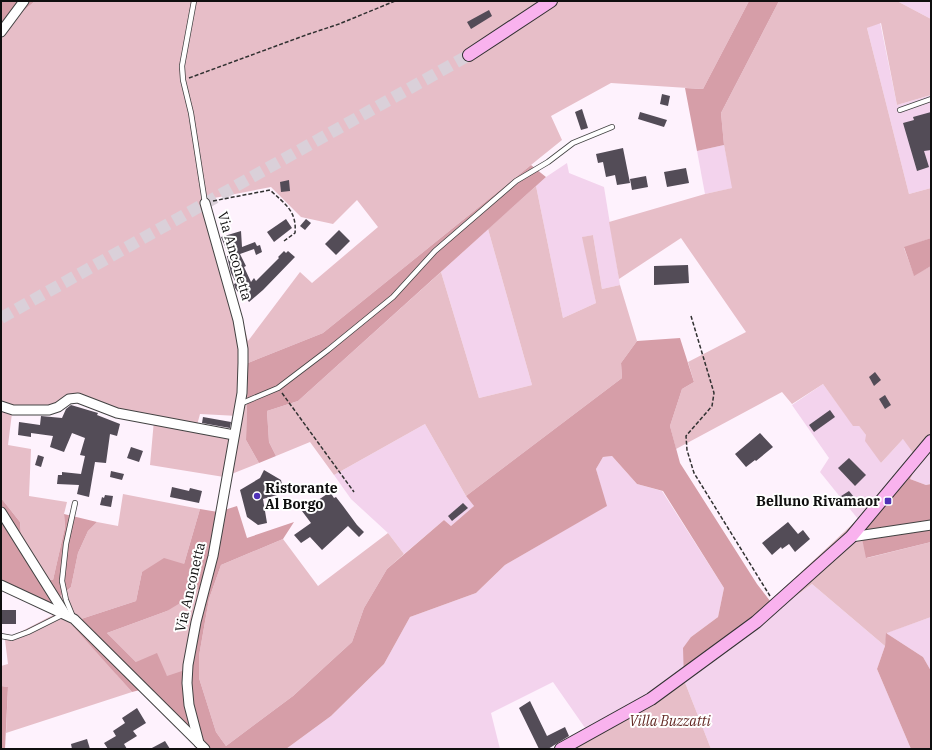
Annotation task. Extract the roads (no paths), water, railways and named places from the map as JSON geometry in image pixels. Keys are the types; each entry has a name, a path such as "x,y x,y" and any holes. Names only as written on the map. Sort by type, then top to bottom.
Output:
{"street":[{"path":"1,32 24,1"},
{"path":"469,55 550,1"},
{"name":"Via Anconetta","path":"202,746 189,705 187,683 188,665 196,622 213,556 240,404 244,364 241,335 223,264 205,203"},
{"path":"1,406 14,410 49,410 70,400 78,398 117,413 234,435"},
{"path":"561,749 651,699 756,622 851,537 931,442"},
{"path":"1,512 65,614"},
{"path":"851,537 931,525"},
{"name":"Via Anconetta","path":"1,585 74,619 202,746"}],"lane":[{"path":"194,1 182,66 183,80 191,113 205,203"},
{"path":"900,110 931,99"},
{"path":"240,404 278,388 393,296 435,251 516,181 548,162 572,143 612,127"},
{"path":"74,619 66,600 62,581 66,544 75,503"},
{"path":"1,636 12,638 65,614"}],"tunnel":[{"path":"1,318 469,55"}],"place":[{"name":"Ristorante Al Borgo","path":"257,496"},
{"name":"Belluno Rivamaor","path":"888,501"}],"park label":[{"name":"Villa Buzzatti","path":"670,721"}]}
